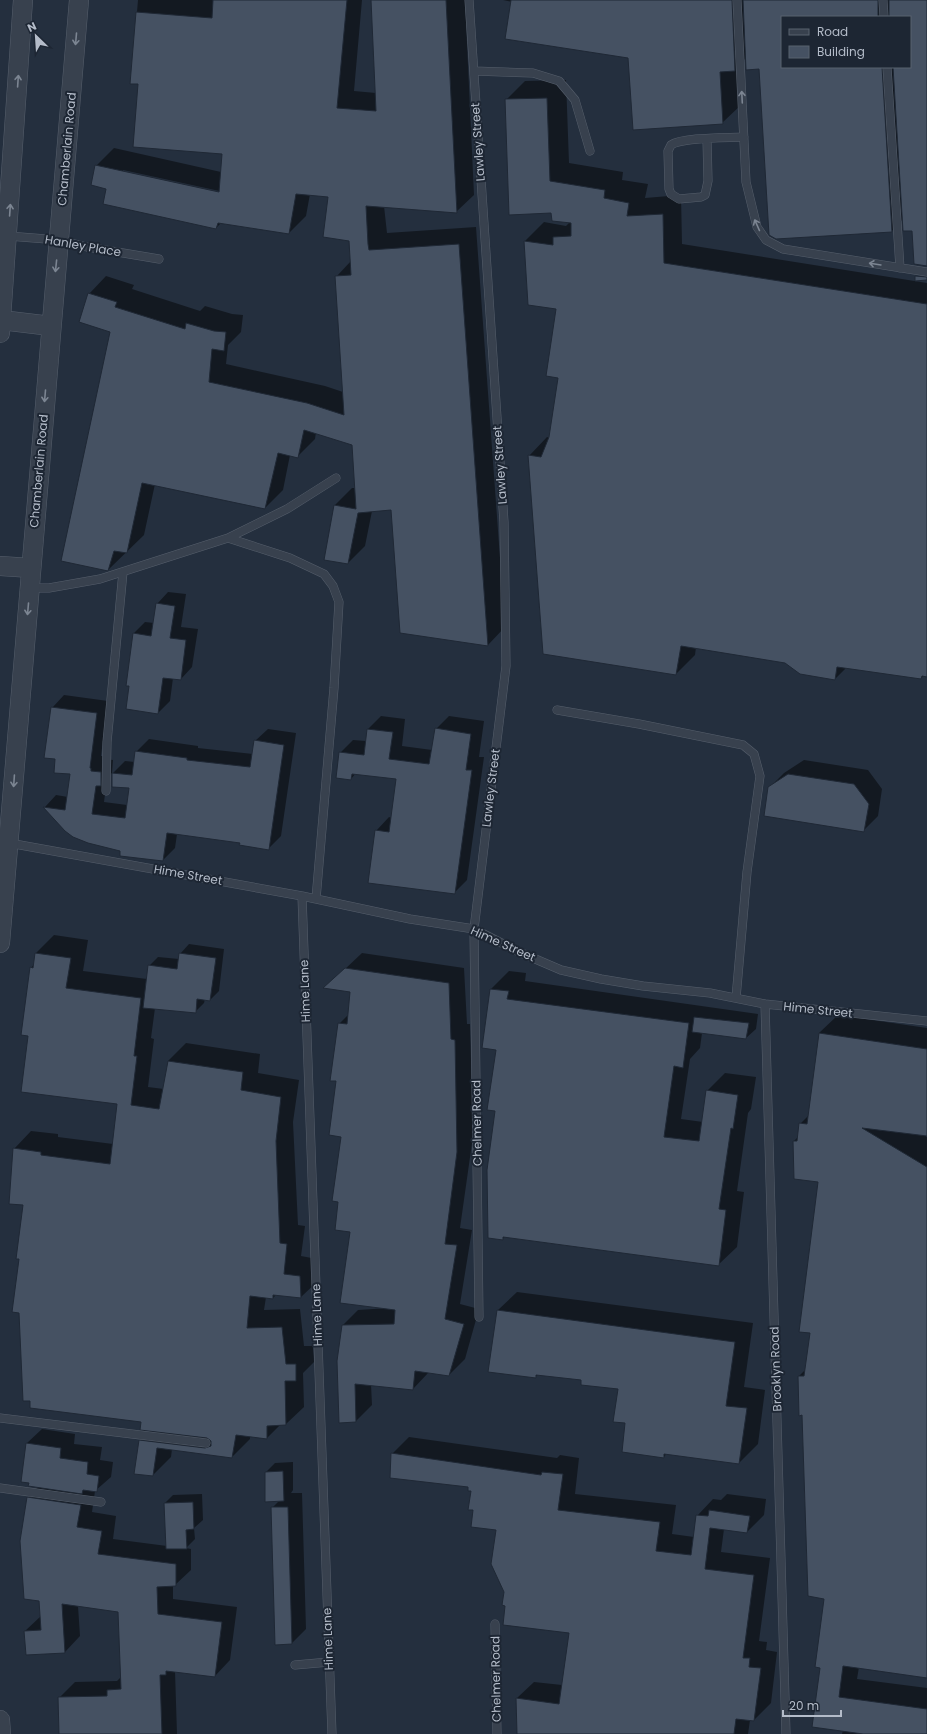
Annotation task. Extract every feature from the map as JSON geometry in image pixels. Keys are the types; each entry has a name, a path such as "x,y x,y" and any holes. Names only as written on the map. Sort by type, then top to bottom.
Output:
{"street":[{"path":"23,0 8,236 0,327 50,326"},
{"name":"Chamberlain Road","path":"0,943 50,326 59,240 79,0"},
{"path":"0,566 31,568"},
{"path":"0,860 9,843"},
{"path":"0,1720 0,1734"}],"lane":[{"name":"Lawley Street","path":"469,0 504,522 506,666 474,929"},
{"path":"737,0 746,182 757,227 766,240 783,249 927,272"},
{"path":"883,0 884,16"},
{"path":"887,68 900,268"},
{"path":"474,71 533,73 559,81 567,88 574,100 590,151"},
{"path":"707,139 708,181 705,195 701,197 679,199 674,197 669,189 668,151 670,145 686,140 744,137"},
{"name":"Hanley Place","path":"8,236 59,240 87,247 159,258"},
{"path":"29,588 49,588 100,579 228,538 292,507 336,478"},
{"path":"228,538 296,561 324,574 333,586 338,602 333,710 316,899"},
{"path":"106,791 107,742 123,572"},
{"path":"557,710 631,722 742,745 754,754 760,776 745,887 736,998"},
{"name":"Hime Street","path":"9,843 302,896 410,919 474,929 519,952 561,970 643,986 710,993 765,1004 927,1021"},
{"name":"Hime Lane","path":"302,896 332,1734"},
{"name":"Chelmer Road","path":"474,929 479,1317"},
{"name":"Brooklyn Road","path":"765,1004 786,1734"},
{"path":"0,1418 206,1443"},
{"path":"0,1488 101,1502"},
{"name":"Chelmer Road","path":"495,1624 497,1734"},
{"path":"295,1665 329,1662"}],"building":[{"path":"213,0 347,0 337,108 376,111 371,0 446,0 457,213 366,206 368,244 369,250 459,244 488,646 400,633 391,510 358,513 348,564 324,560 334,505 356,509 352,445 304,430 298,458 278,453 265,509 142,483 127,553 114,551 108,571 61,561 110,332 79,322 88,293 117,302 115,307 185,329 186,323 214,331 226,332 224,351 212,349 209,382 307,403 344,415 335,276 351,275 349,241 323,237 328,197 296,194 289,234 218,223 216,229 103,204 106,189 91,185 95,165 219,192 222,154 133,147 138,84 130,84 136,12 212,18"},
{"path":"511,0 732,0 735,71 720,72 723,124 633,130 628,58 505,39"},
{"path":"743,0 878,0 878,16 781,16 781,68 882,68 892,232 776,239 769,235 759,69 746,70"},
{"path":"889,0 927,0 927,266 914,264 912,231 903,231 893,68 911,68 911,16 889,16"},
{"path":"547,98 550,181 605,190 604,198 629,203 627,216 663,214 664,263 927,304 927,677 922,676 921,679 837,667 835,680 800,674 785,663 681,646 676,675 543,654 528,455 541,457 549,437 558,378 546,376 556,309 528,305 524,241 553,245 553,237 571,236 571,223 552,221 551,213 509,215 505,99"},
{"path":"915,276 927,277 927,280 915,281"},
{"path":"156,603 175,606 170,638 186,640 181,680 163,678 158,714 126,709 129,686 126,686 133,633 151,636"},
{"path":"51,707 97,713 90,768 91,771 101,772 101,786 96,786 92,814 125,818 129,788 112,787 112,773 132,775 135,751 187,758 187,760 250,767 254,740 284,745 269,850 239,845 240,843 167,833 163,861 120,856 120,851 88,843 73,837 65,831 43,807 65,810 70,774 54,773 55,759 44,758"},
{"path":"435,728 471,734 466,770 472,770 455,894 368,883 375,830 389,832 396,779 352,774 351,780 336,778 339,752 364,755 367,729 393,732 389,759 429,764"},
{"path":"788,774 854,784 869,804 864,832 764,816 768,787"},
{"path":"35,953 71,958 66,988 141,998 134,1056 137,1056 131,1105 159,1109 168,1061 243,1072 241,1090 281,1097 276,1141 280,1243 287,1244 284,1274 300,1276 301,1298 273,1295 273,1299 250,1296 247,1328 282,1327 286,1364 296,1364 296,1381 285,1381 286,1425 267,1426 267,1439 236,1435 232,1458 157,1448 153,1476 134,1474 139,1440 205,1448 211,1446 211,1441 207,1438 140,1430 141,1422 30,1408 30,1401 23,1401 19,1313 12,1312 19,1259 16,1259 23,1205 9,1204 13,1148 41,1152 41,1155 110,1164 117,1104 21,1092 28,1036 21,1035 30,967 33,968"},
{"path":"179,953 216,958 210,1001 197,999 196,1013 143,1008 148,965 177,969"},
{"path":"345,968 449,983 451,1039 455,1040 457,1152 445,1244 457,1245 445,1319 464,1324 449,1376 415,1371 413,1390 355,1384 356,1422 339,1423 337,1361 342,1325 394,1324 395,1310 340,1303 350,1232 335,1230 338,1202 332,1201 341,1137 329,1135 336,1081 330,1081 338,1023 347,1024 350,992 323,988"},
{"path":"490,989 509,991 507,999 689,1023 683,1068 674,1066 664,1137 699,1141 706,1090 738,1095 733,1129 731,1128 719,1209 726,1210 719,1266 503,1237 503,1240 488,1238 487,1170 495,1111 487,1110 496,1050 482,1048"},
{"path":"694,1017 749,1023 746,1039 692,1032"},
{"path":"819,1033 927,1049 927,1136 862,1128 927,1167 927,1678 843,1666 839,1697 927,1709 927,1734 863,1734 812,1727 820,1668 815,1667 824,1599 808,1596 802,1415 799,1416 798,1376 804,1376 810,1333 799,1332 818,1182 794,1179 793,1141 797,1141 799,1123 807,1124"},
{"path":"497,1310 735,1342 726,1406 747,1408 739,1464 664,1454 664,1458 622,1452 625,1423 613,1422 618,1389 581,1385 581,1380 536,1375 536,1378 488,1372"},
{"path":"26,1443 61,1448 60,1458 88,1462 87,1474 99,1476 97,1492 83,1490 82,1494 28,1486 29,1483 21,1482"},
{"path":"391,1453 541,1475 542,1472 563,1474 558,1510 660,1522 656,1551 691,1555 696,1515 708,1516 709,1510 750,1516 747,1533 710,1528 705,1569 754,1575 743,1658 750,1658 749,1667 761,1668 754,1721 736,1719 734,1734 517,1734 516,1698 559,1704 569,1633 503,1625 505,1606 502,1605 504,1592 491,1564 496,1530 471,1527 473,1510 468,1510 471,1491 468,1491 468,1487 390,1478"},
{"path":"283,1471 284,1501 265,1502 265,1472"},
{"path":"27,1497 81,1505 77,1527 102,1531 98,1554 176,1564 176,1586 157,1587 158,1614 222,1622 215,1677 166,1671 166,1675 160,1675 162,1734 59,1734 58,1697 107,1696 107,1690 121,1689 118,1612 62,1604 65,1653 26,1655 24,1631 41,1630 39,1601 24,1599 20,1541"},
{"path":"193,1502 194,1529 186,1530 187,1549 166,1549 164,1503"},
{"path":"271,1507 288,1507 292,1644 275,1645"}]}
